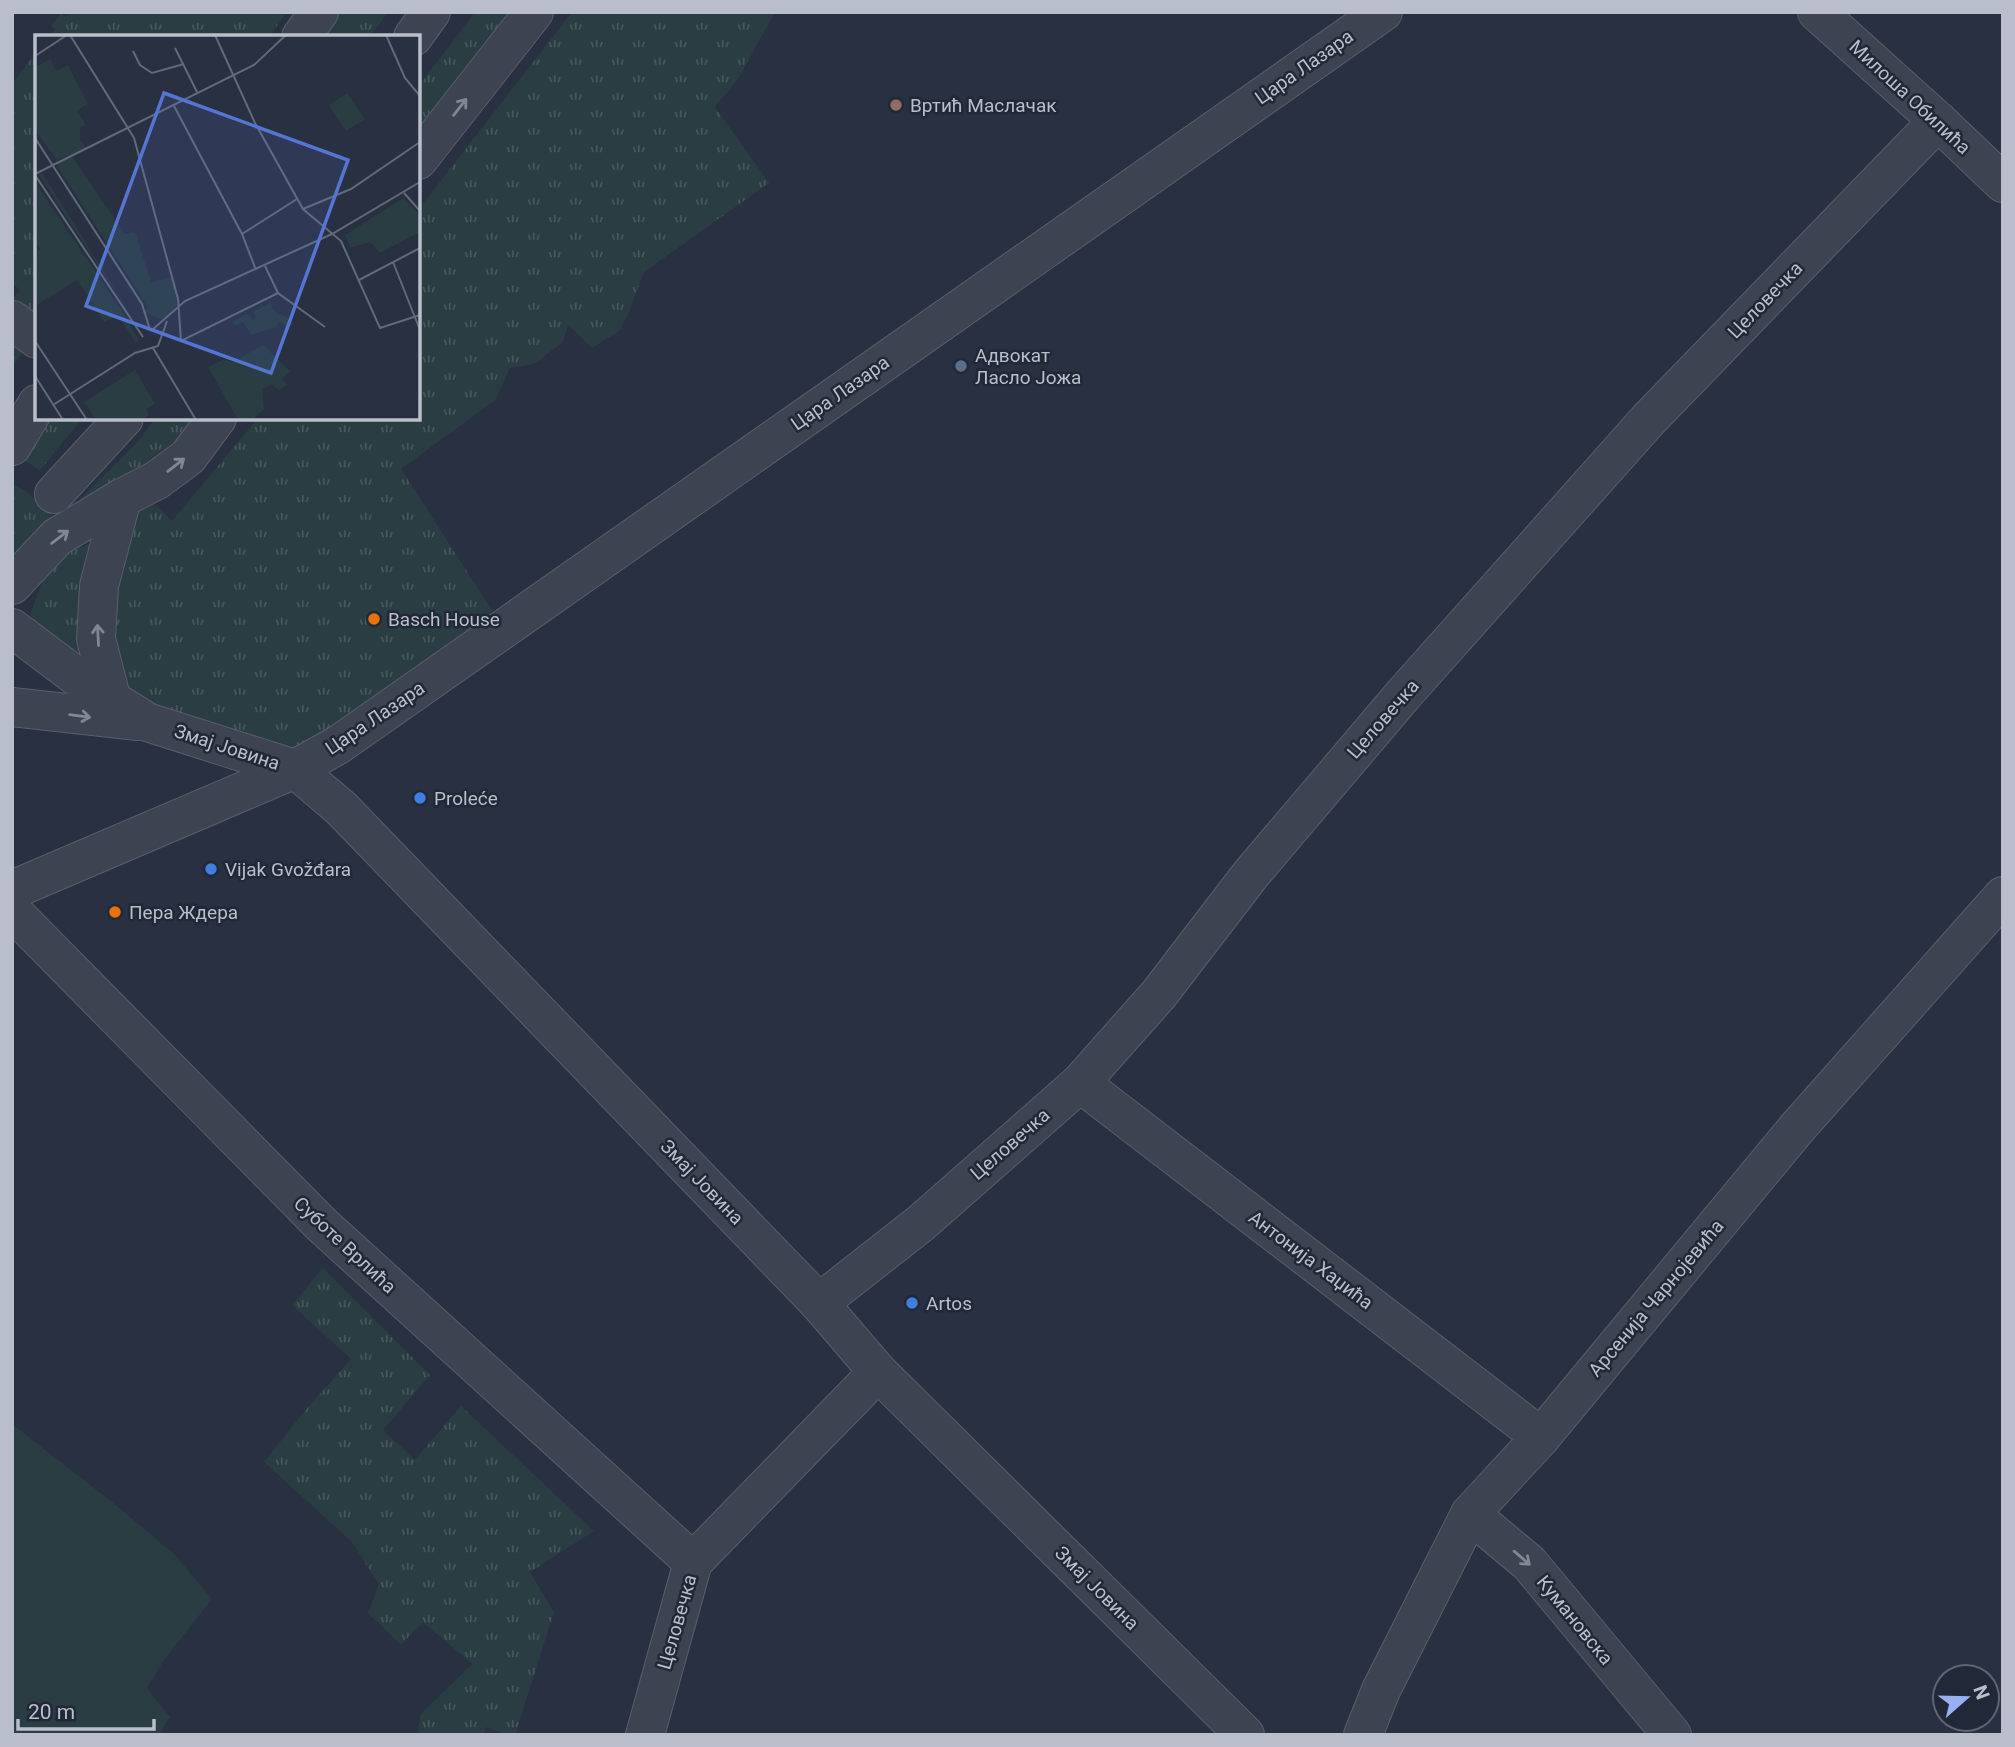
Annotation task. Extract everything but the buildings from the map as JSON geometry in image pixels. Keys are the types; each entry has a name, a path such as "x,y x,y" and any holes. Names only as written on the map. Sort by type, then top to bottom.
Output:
{"street":[{"path":"302,35 319,12"},
{"path":"414,35 431,12"},
{"path":"420,157 534,12"},
{"name":"Цара Лазара","path":"295,769 349,737 1383,12"},
{"name":"Милоша Обилића","path":"1817,12 2003,183"},
{"name":"Целовечка","path":"820,1303 921,1223 1080,1083 1159,994 1251,874 1449,644 1649,419 1938,121"},
{"path":"12,320 35,337"},
{"path":"12,446 35,407"},
{"path":"54,494 122,420"},
{"path":"12,585 57,537 157,480 188,457 216,420"},
{"path":"112,701 96,639 99,586 122,498"},
{"name":"Змај Јовина","path":"12,628 75,676 147,722 295,769 341,808 820,1303 878,1371 1245,1735"},
{"path":"12,707 147,722"},
{"path":"12,890 295,769"},
{"name":"Арсенија Чарнојевића","path":"1363,1735 1381,1690 1470,1514 1541,1437 1797,1128 2003,896"},
{"name":"Суботе Врлића","path":"12,911 322,1225 693,1562"},
{"name":"Антонија Хаџића","path":"1080,1083 1541,1437"},
{"name":"Целовечка","path":"645,1735 693,1562 878,1371"},
{"name":"Кумановска","path":"1470,1514 1529,1563 1672,1735"}],"green space":[{"path":"69,12 287,12 270,35 50,35 55,29 51,26 61,13 66,17"},
{"path":"331,12 388,12 371,35 314,35"},
{"path":"475,12 523,12 420,144 420,84"},
{"path":"572,12 775,12 738,79 715,107 769,183 644,272 619,331 592,348 568,325 563,342 534,364 510,368 495,400 401,469 501,624 294,761 116,694 106,638 132,503 156,505 172,521 256,420 420,420 420,207"},
{"path":"35,54 35,335 12,367 12,300 20,290 12,283 12,84"},
{"path":"39,420 81,420 40,470 18,457"},
{"path":"154,420 203,420 121,491 80,499 135,445"},
{"path":"12,484 25,490 59,522 12,567"},
{"path":"98,540 92,666 51,638 30,615 42,582 69,552"},
{"path":"323,1268 430,1375 383,1430 415,1460 461,1406 594,1531 530,1572 554,1612 515,1735 486,1727 483,1735 418,1735 420,1715 472,1664 423,1622 401,1645 368,1613 379,1584 351,1541 264,1462 351,1359 292,1305"},
{"path":"12,1424 175,1555 212,1599 164,1660 147,1688 170,1717 159,1735 12,1735"}],"place":[{"name":"Вртић Маслачак","path":"896,105"},
{"name":"Адвокат Ласло Јожа","path":"961,366"},
{"name":"Basch House","path":"374,619"},
{"name":"Proleće","path":"420,798"},
{"name":"Vijak Gvožđara","path":"211,869"},
{"name":"Пера Ждера","path":"115,912"},
{"name":"Artos","path":"912,1303"}]}
